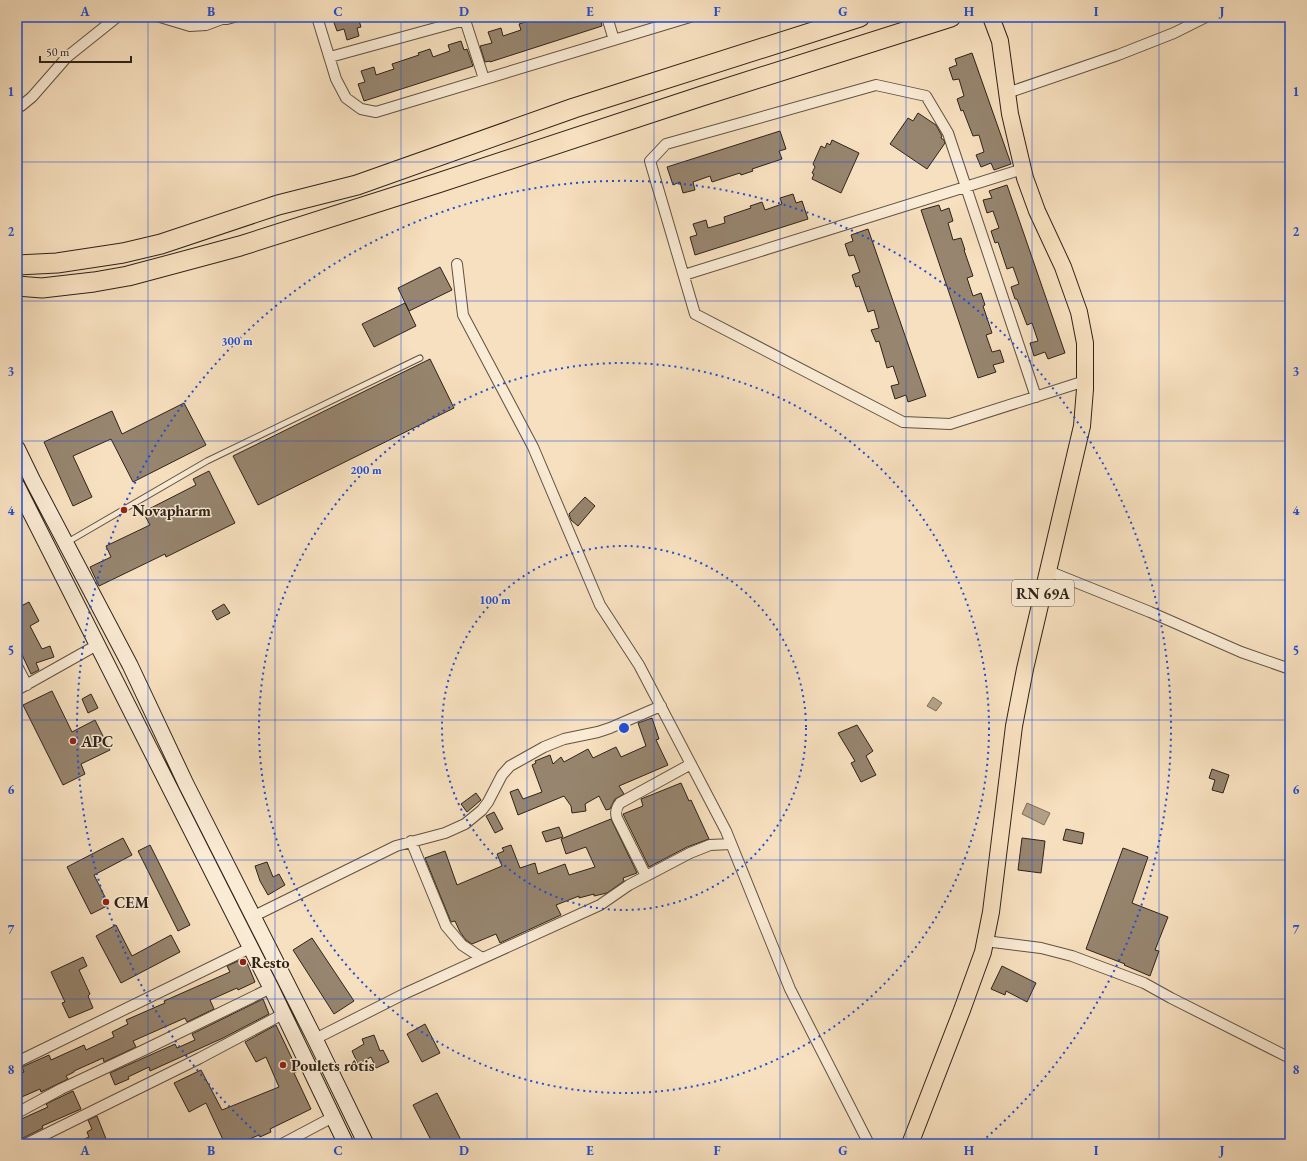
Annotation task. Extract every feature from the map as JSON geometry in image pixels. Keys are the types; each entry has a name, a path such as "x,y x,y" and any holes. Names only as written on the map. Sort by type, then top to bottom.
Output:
{"highway":[{"path":"17,265 57,263 116,254 161,244 278,205 357,185 574,108 860,17"},
{"path":"17,286 42,288 94,282 128,276 240,246 702,96 952,17"}],"main road":[{"name":"RN 69A","path":"910,1144 983,952 990,912 1014,726 1025,669 1082,426 1085,381 1085,343 1079,312 1063,267 1037,211 1023,169 1010,114 1000,42 991,17"},
{"path":"17,448 65,543 130,665 186,784 254,916 366,1144"},
{"path":"17,486 271,988 346,1144"}],"street":[{"path":"19,107 32,97 68,57 117,17"},
{"path":"160,17 190,26 206,26 222,19 234,17"},
{"path":"317,17 336,79 346,98 361,110 376,112 690,17"},
{"path":"607,17 614,40"},
{"path":"1007,93 1118,55 1206,17"},
{"path":"330,58 464,18 484,79"},
{"path":"1036,397 948,133 926,96 876,86 666,144 650,161 695,314 903,422 950,424 1036,397 1085,381"},
{"path":"684,275 1023,169"},
{"path":"457,264 462,315 533,447 600,605 639,665 726,831 790,989 869,1144"},
{"path":"1048,571 1150,612 1241,652 1290,669"},
{"path":"17,690 97,644"},
{"path":"17,666 27,685"},
{"path":"254,916 396,846 445,833 465,824 482,810 488,802 502,775 510,766 544,747 564,739 610,728 661,706"},
{"path":"646,876 617,818 617,806 691,764"},
{"path":"411,841 446,926 462,945 482,958"},
{"path":"315,1038 406,993 600,905 629,884 700,848 710,845 732,844"},
{"path":"985,941 1041,948 1072,956 1144,982 1171,998 1290,1058"},
{"path":"17,1062 250,948"},
{"path":"17,1113 62,1089 271,988"},
{"path":"26,1144 200,1058 283,1014"},
{"path":"282,1144 333,1117"},
{"path":"300,1135 305,1144"}],"lane":[{"path":"17,96 19,107"},
{"path":"65,543 207,461 420,358"}],"shaded area":[{"path":"933,697 942,703 936,711 927,706"},
{"path":"1027,803 1050,813 1044,825 1022,814"}],"building":[{"path":"332,17 358,17 361,27 357,28 359,36 347,40 344,29 337,31"},
{"path":"541,17 600,17 602,26 490,62 485,62 480,46 492,43 488,32 501,28 503,36 521,30 519,24"},
{"path":"461,41 464,50 467,49 473,66 364,101 358,84 365,82 361,71 374,67 376,75 394,69 392,64 419,55 418,53 430,49 433,57 450,51 448,45"},
{"path":"972,53 1011,164 994,170 991,163 981,167 976,155 984,152 979,135 973,136 963,110 961,111 957,99 964,96 959,79 953,80 949,68 957,65 955,59"},
{"path":"918,113 936,125 942,136 941,138 945,143 927,169 890,144 908,118 913,121"},
{"path":"780,131 786,149 779,151 782,159 752,169 753,171 741,175 740,173 712,182 710,176 693,182 695,190 683,193 680,182 673,185 667,167"},
{"path":"832,140 859,153 841,193 812,179 814,174 812,173 815,167 813,164 821,146 825,148 827,143 830,145"},
{"path":"1007,185 1065,353 1048,359 1045,352 1034,356 1030,343 1038,341 1032,323 1027,325 1017,299 1015,299 1011,287 1019,284 1013,267 1007,269 998,242 995,243 991,231 999,228 993,211 987,213 983,200 992,198 989,191"},
{"path":"793,194 796,203 802,201 808,219 695,255 690,237 697,235 693,224 706,220 708,228 725,223 724,217 751,208 750,206 762,202 765,210 782,204 780,198"},
{"path":"939,205 941,211 949,208 953,221 948,223 953,240 961,238 973,276 967,278 973,296 981,293 985,305 983,306 992,333 986,335 992,352 1000,350 1004,362 993,365 996,372 978,378 921,210"},
{"path":"868,229 926,396 908,402 906,395 895,399 891,386 899,384 893,366 887,368 879,341 876,342 871,330 879,328 874,310 868,312 859,286 856,287 852,275 860,272 854,255 849,256 845,244 853,241 851,235"},
{"path":"440,267 452,290 409,311 398,288"},
{"path":"405,303 416,326 374,347 362,324"},
{"path":"430,359 454,408 258,505 233,456"},
{"path":"184,403 206,445 133,482 111,439 73,456 92,497 73,506 44,442 112,411 122,434"},
{"path":"209,471 235,523 166,557 165,554 99,586 90,567 111,557 106,546 150,525 143,512 196,485 193,479"},
{"path":"585,497 595,506 578,526 571,520 569,514"},
{"path":"29,602 39,621 30,626 42,649 50,646 54,657 36,663 39,670 31,674 17,644 17,608"},
{"path":"224,604 230,613 217,620 212,611"},
{"name":"APC","path":"52,691 72,732 95,720 110,750 81,764 85,774 63,785 23,705"},
{"path":"91,694 98,708 88,713 82,699"},
{"path":"652,718 659,739 656,740 668,765 619,786 624,794 615,799 610,809 606,810 599,796 585,804 586,811 572,813 571,806 564,796 518,815 510,792 518,789 523,799 542,792 532,765 536,763 535,761 550,755 553,764 561,757 564,762 588,749 593,758 616,747 621,757 646,746 638,723"},
{"path":"857,725 873,751 866,756 876,775 861,782 851,763 855,761 838,733"},
{"path":"1212,769 1229,775 1223,793 1212,790 1215,780 1209,778"},
{"path":"681,783 689,801 691,800 709,839 687,847 649,867 623,814 643,806 641,799"},
{"path":"476,793 481,800 467,812 461,804"},
{"path":"494,812 503,829 495,833 486,816"},
{"path":"611,819 637,873 623,878 624,881 607,893 594,896 594,894 579,898 579,896 556,905 561,915 500,943 496,934 472,944 466,940 460,932 455,921 451,922 425,858 445,851 457,885 502,866 497,854 504,851 502,848 511,845 520,868 535,863 538,874 565,864 569,875 595,867 586,847 566,854 561,839"},
{"path":"559,827 563,837 546,842 542,832"},
{"path":"1066,829 1084,833 1082,844 1063,840"},
{"path":"123,838 132,855 94,875 109,905 91,914 67,867"},
{"path":"1022,838 1045,841 1041,873 1018,870"},
{"path":"150,845 190,925 178,931 138,851"},
{"path":"1123,848 1148,857 1132,903 1168,917 1155,950 1159,951 1150,976 1124,965 1125,964 1086,949"},
{"path":"267,862 273,877 279,874 285,885 268,895 260,881 255,866"},
{"path":"116,925 132,956 171,935 180,952 121,983 96,936"},
{"path":"312,938 354,1001 334,1014 293,950"},
{"path":"83,957 87,966 79,970 90,994 88,996 93,1008 69,1018 62,1003 65,1002 51,972"},
{"path":"245,958 255,982 210,1000 214,1009 187,1022 185,1018 133,1041 136,1047 104,1062 103,1058 74,1071 66,1076 68,1079 41,1092 40,1089 17,1099 17,1075 24,1072 22,1067 49,1055 51,1060 84,1045 86,1050 114,1037 112,1032 128,1024 126,1020 165,1003 164,1001 230,972 227,966"},
{"path":"1002,966 1036,983 1027,1002 1006,991 1005,995 991,989"},
{"path":"263,999 269,1014 223,1038 150,1071 149,1067 128,1077 129,1079 115,1085 110,1073 175,1044 177,1048 195,1040 192,1034"},
{"path":"425,1024 440,1053 422,1062 407,1034"},
{"path":"276,1025 298,1071 294,1073 311,1109 270,1129 271,1132 260,1137 259,1135 238,1144 225,1144 206,1103 189,1112 174,1083 201,1070 222,1110 279,1087 266,1057 256,1062 245,1042"},
{"path":"374,1035 380,1051 383,1050 389,1062 376,1068 371,1057 358,1064 352,1051 364,1044 362,1039"},
{"path":"73,1091 81,1109 42,1126 43,1128 23,1138 20,1142 17,1136 17,1121 48,1107 46,1104"},
{"path":"437,1093 463,1144 433,1144 413,1105"},
{"path":"97,1116 108,1144 74,1144 89,1137 87,1132 92,1129 88,1120"}],"place":[{"name":"Novapharm","path":"124,510"},
{"name":"APC","path":"73,741"},
{"name":"CEM","path":"106,902"},
{"name":"Resto","path":"243,962"},
{"name":"Poulets rôtis","path":"283,1065"}]}
